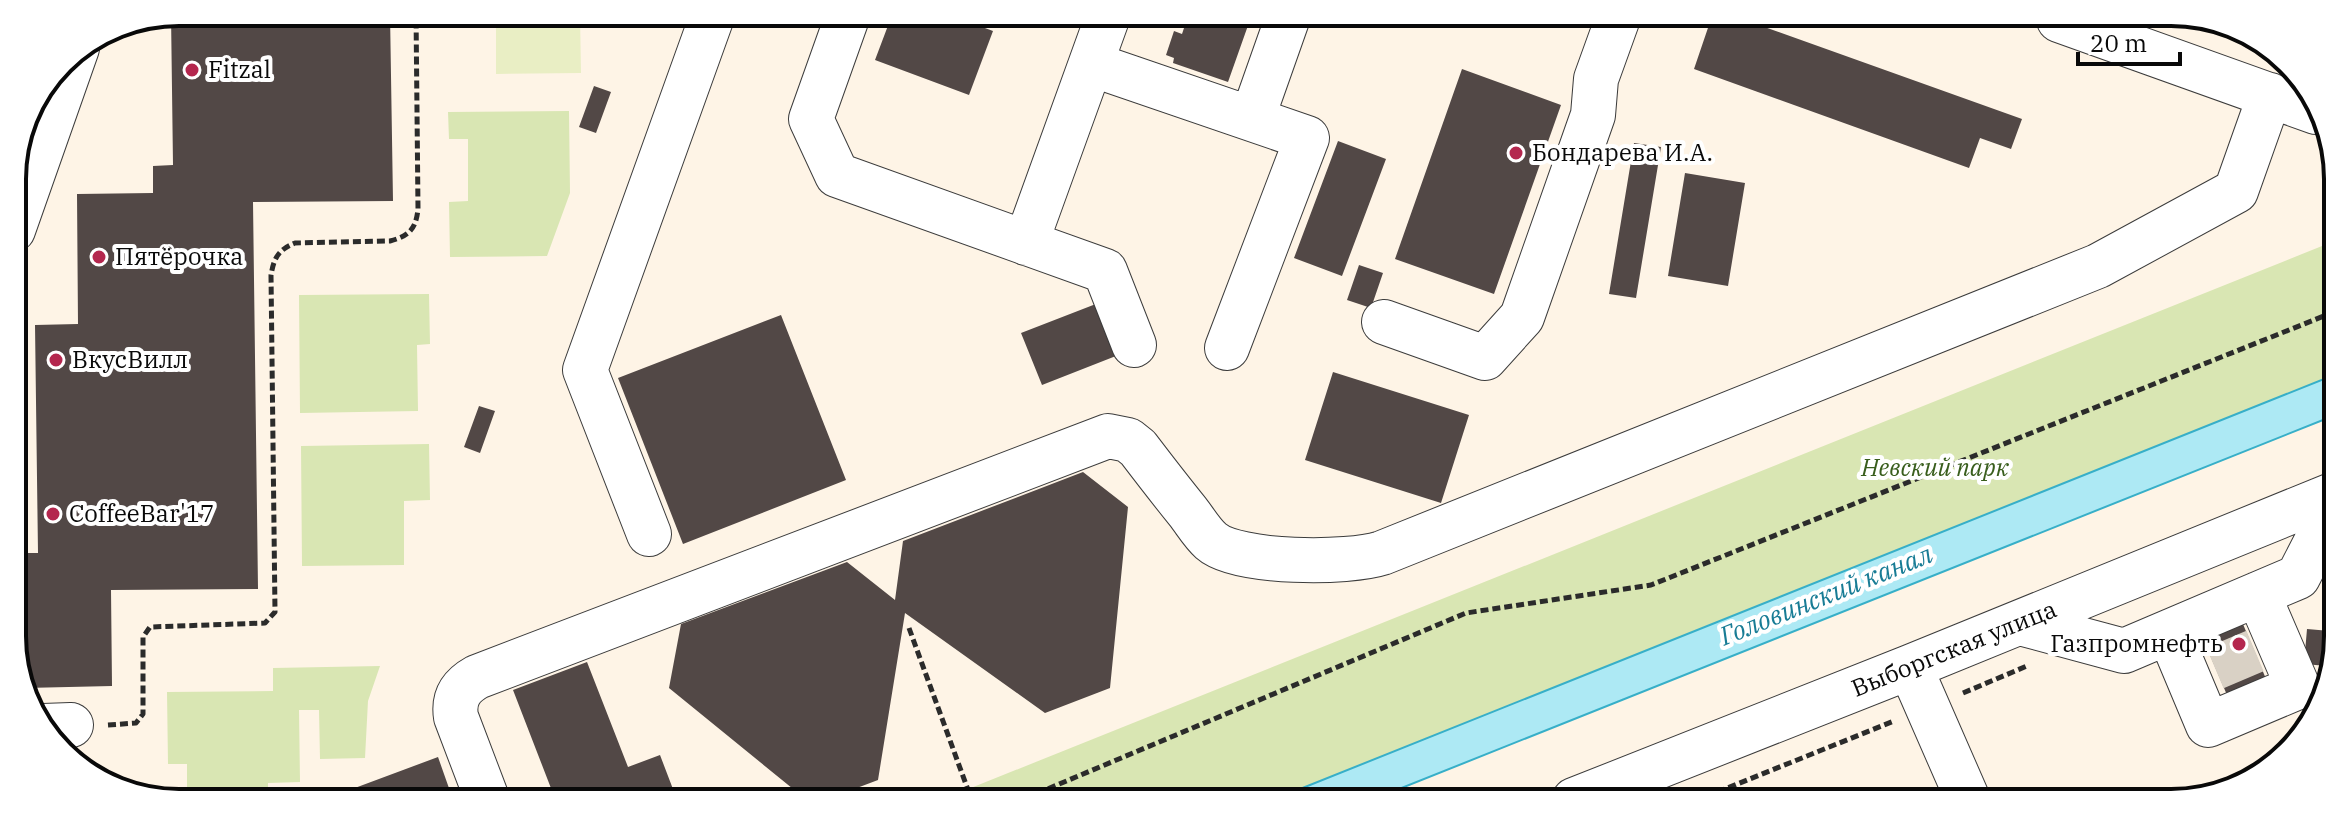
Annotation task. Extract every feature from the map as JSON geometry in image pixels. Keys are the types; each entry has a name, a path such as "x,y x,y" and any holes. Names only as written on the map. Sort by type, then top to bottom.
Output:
{"street":[{"path":"649,534 585,370 709,26"},
{"path":"844,26 811,119 837,175 1105,271 1134,345"},
{"path":"1026,243 1104,26"},
{"path":"1252,119 1285,26"},
{"path":"1384,322 1485,358 1522,317 1593,115 1596,79 1615,26"},
{"path":"2076,26 2307,109"},
{"path":"1091,64 1307,138 1227,348"},
{"path":"26,193 68,74"},
{"path":"483,789 454,708 459,691 477,677 1108,436 1128,440 1138,448 1210,540 1218,546 1253,556 1342,560 1366,558 2098,266 2236,191 2270,95"},
{"name":"Выборгская улица","path":"1602,789 2324,498"},
{"path":"2020,623 2124,651 2298,577 2324,527"},
{"path":"2169,632 2202,674 2208,725 2298,687 2267,646 2258,594"},
{"path":"1910,667 1963,789"}],"path":[{"path":"57,725 128,725 140,720 144,708 143,637 150,627 259,624 272,618 275,606 271,275 274,258 283,248 295,243 390,241 405,237 416,225 416,26"},
{"path":"1047,789 1466,613 1651,585 2324,316"},
{"path":"909,628 968,789"},
{"path":"1725,789 1927,709"}],"green space":[{"path":"496,26 580,26 581,73 496,74"},
{"path":"569,111 570,193 547,256 450,257 449,202 468,201 468,139 449,139 448,112"},
{"name":"Невский парк","path":"2324,245 2324,379 1300,789 968,789"},
{"path":"429,294 430,344 417,345 418,411 300,413 299,295"},
{"path":"429,444 430,500 404,501 404,565 302,566 301,446"},
{"path":"380,666 368,701 365,758 320,759 319,710 299,710 300,782 268,783 268,789 187,789 187,764 168,764 167,692 273,691 273,668"}],"water":[{"name":"Головинский канал","path":"2324,379 2324,420 1399,789 1300,789"}],"building":[{"path":"171,26 390,26 393,201 253,202 258,589 111,590 112,686 35,688 27,656 26,636 26,553 38,553 35,325 78,324 77,194 153,193 153,166 173,165"},
{"path":"888,26 980,26 993,31 969,95 875,60"},
{"path":"1185,26 1248,26 1228,82 1173,63 1174,58 1166,55 1174,31 1182,34"},
{"path":"1709,26 1762,26 2022,119 2011,149 1980,138 1969,168 1694,69"},
{"path":"1462,69 1561,105 1494,294 1395,259"},
{"path":"594,86 611,92 596,133 579,127"},
{"path":"1338,141 1386,159 1342,276 1294,258"},
{"path":"1634,143 1661,147 1636,298 1609,294"},
{"path":"1685,173 1745,183 1728,286 1668,276"},
{"path":"1359,265 1383,273 1371,308 1347,300"},
{"path":"1101,302 1121,354 1042,385 1021,333"},
{"path":"781,315 846,480 683,544 618,378"},
{"path":"1333,372 1469,415 1441,503 1305,460"},
{"path":"479,406 495,411 480,453 464,447"},
{"path":"1083,472 1128,507 1110,688 1045,713 905,613 878,780 854,789 793,789 669,688 681,624 847,562 895,600 903,541"},
{"path":"2240,617 2269,686 2230,702 2201,634"},
{"path":"2307,629 2324,630 2321,665 2304,664"},
{"path":"587,662 628,767 660,755 673,789 551,789 513,690"},
{"path":"438,757 449,789 352,789"}],"tunnel":[{"path":"2215,668 2255,651"}],"place":[{"name":"Fitzal","path":"192,70"},
{"name":"Бондарева И.А.","path":"1516,153"},
{"name":"Пятёрочка","path":"99,257"},
{"name":"ВкусВилл","path":"56,360"},
{"name":"CoffeeBar'17","path":"53,514"},
{"name":"Газпромнефть","path":"2239,644"}]}
